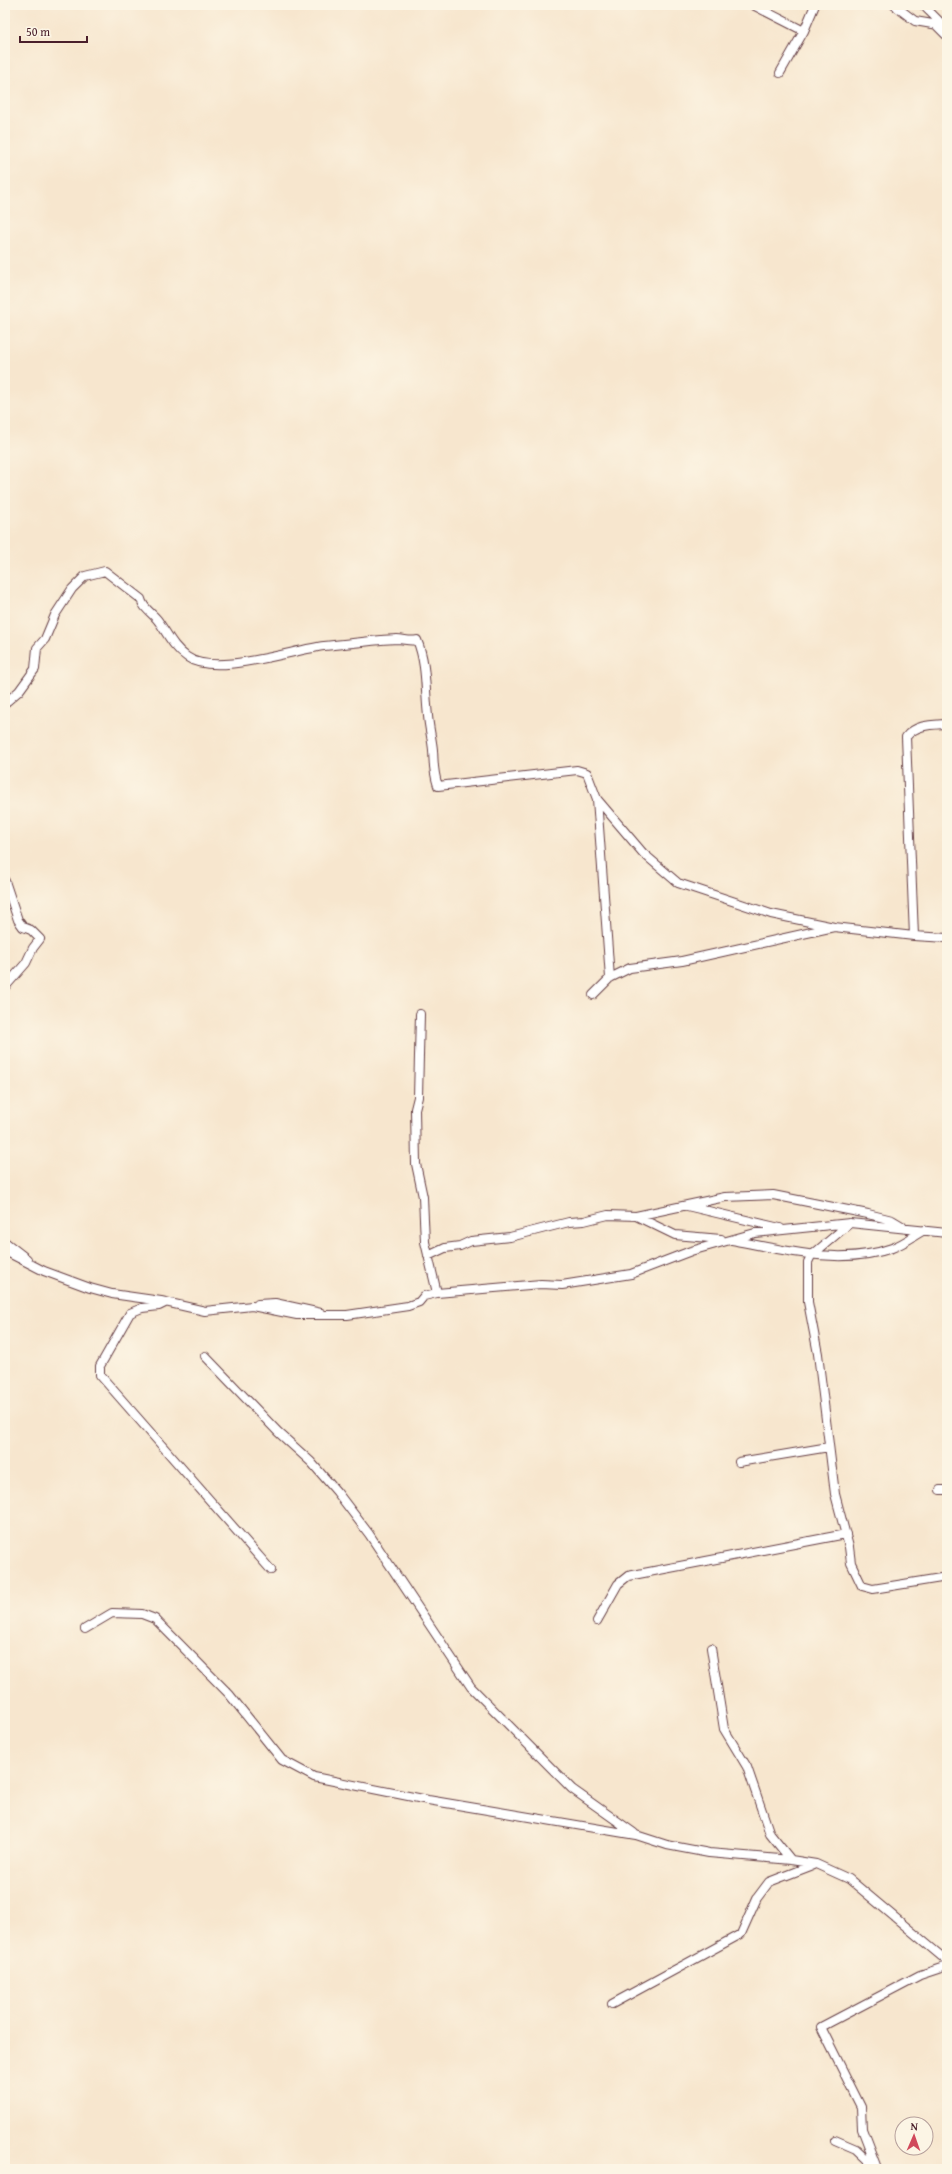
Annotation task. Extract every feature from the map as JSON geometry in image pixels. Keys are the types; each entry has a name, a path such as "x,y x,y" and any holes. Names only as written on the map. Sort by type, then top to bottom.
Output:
{"street":[{"path":"753,5 804,30"},
{"path":"780,73 804,30 815,5"},
{"path":"894,5 915,21 946,27"},
{"path":"923,5 946,27"},
{"path":"935,25 947,36"},
{"path":"5,703 19,691 35,669 37,648 45,639 55,615 72,589 85,576 105,571 140,599 142,604 159,621 171,642 188,658 202,663 235,664 323,646 396,639 412,642 417,640 421,650 425,672 428,718 433,750 432,770 438,786 577,770 587,773 597,799 610,978"},
{"path":"914,936 906,737 911,730 919,726 947,724"},
{"path":"597,799 643,853 678,883 770,914 834,927 914,936 947,938"},
{"path":"5,881 18,920 23,928 31,930 40,939 33,948 26,963 5,987"},
{"path":"593,995 610,978 630,968 682,961 834,927"},
{"path":"420,1014 418,1097 415,1109 416,1164 423,1197 424,1234 437,1293"},
{"path":"428,1256 445,1248 460,1246 471,1241 510,1237 569,1222 584,1221 608,1215 636,1216 725,1197 773,1195 892,1220 906,1228"},
{"path":"684,1206 787,1230"},
{"path":"636,1216 675,1235 729,1240 811,1256 860,1255 893,1248 924,1230"},
{"path":"850,1223 811,1256 808,1262 808,1302 818,1354 835,1494 846,1534 851,1563 862,1586 873,1590 947,1577"},
{"path":"5,1251 31,1265 63,1279 112,1294 166,1302 205,1311 244,1306 271,1309 297,1315 338,1316 408,1306 419,1302 424,1296 437,1293 541,1284 562,1285 631,1274 691,1251 755,1233 850,1223 947,1233"},
{"path":"5,1242 24,1255 31,1265"},
{"path":"166,1302 159,1306 142,1308 130,1313 100,1366 100,1375 271,1570"},
{"path":"205,1356 273,1427 311,1462 337,1492 369,1534 471,1687 572,1789 636,1835"},
{"path":"740,1462 829,1447"},
{"path":"597,1621 618,1584 628,1576 846,1534"},
{"path":"86,1629 112,1613 142,1614 154,1619 229,1694 282,1760 314,1777 428,1800 636,1835 667,1845 709,1854 791,1860 816,1864 849,1879 947,1961"},
{"path":"711,1648 724,1729 747,1767 770,1834 791,1860"},
{"path":"612,2004 742,1934 757,1898 769,1882 816,1864"},
{"path":"877,2169 862,2129 861,2107 820,2027 920,1975 947,1966"},
{"path":"835,2140 856,2149 877,2169"}]}
